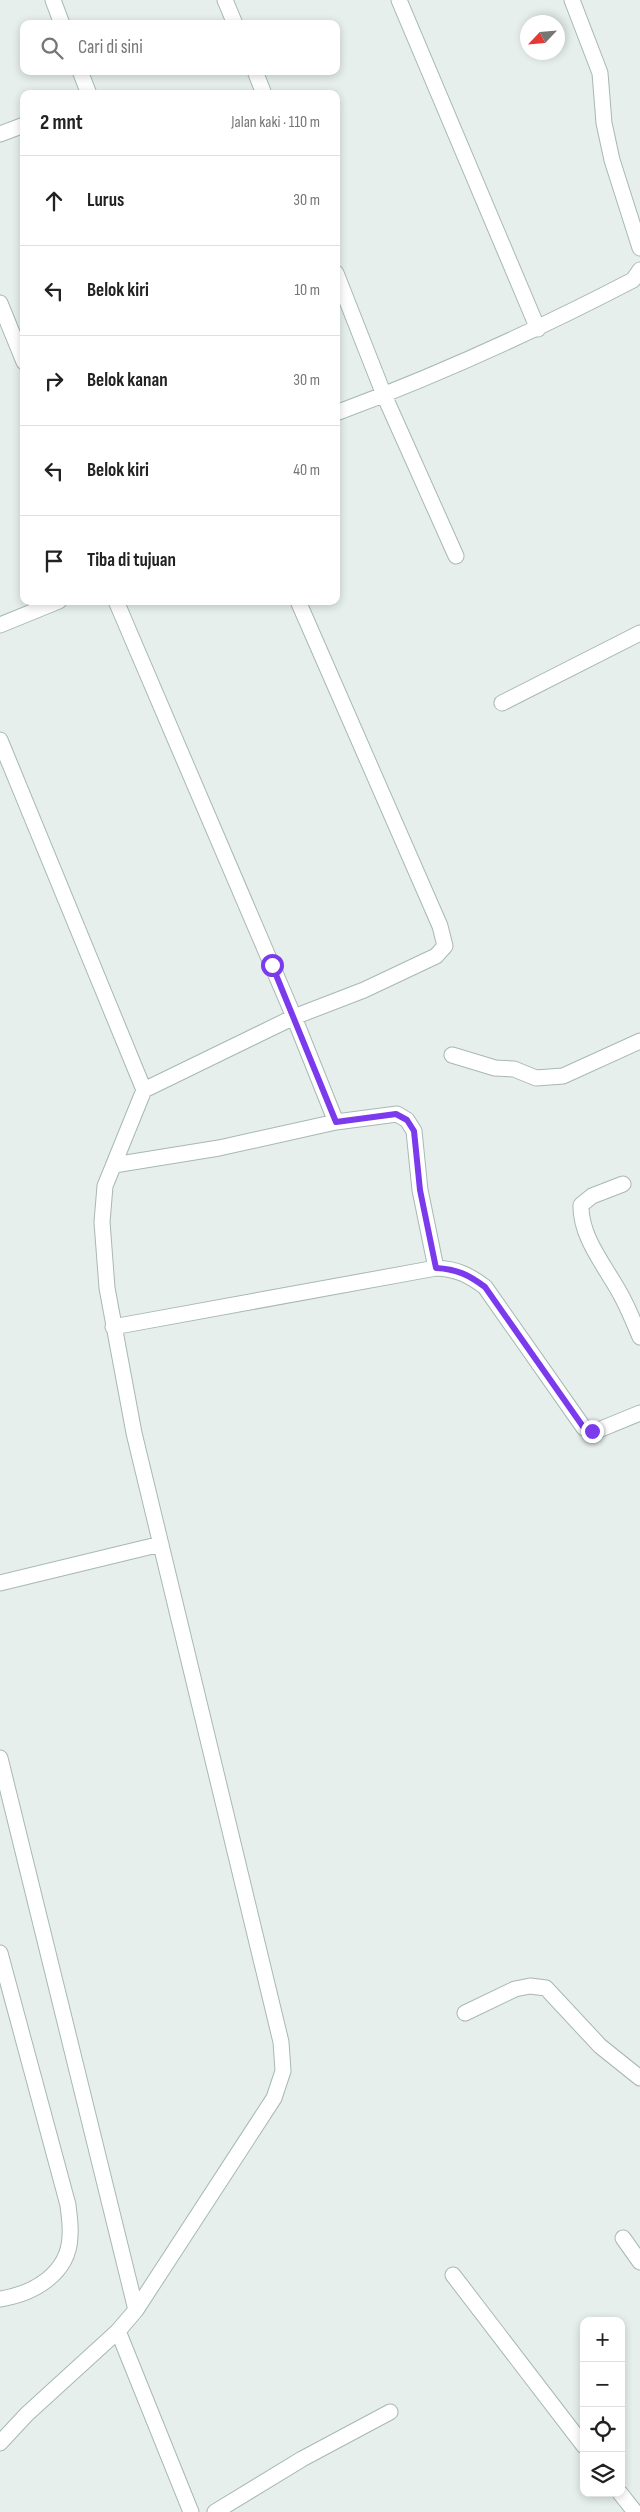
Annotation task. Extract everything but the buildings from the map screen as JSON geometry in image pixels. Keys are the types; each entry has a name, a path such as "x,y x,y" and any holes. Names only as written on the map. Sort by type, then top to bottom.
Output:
{"street":[{"path":"53,0 60,20"},
{"path":"226,0 234,20"},
{"path":"399,0 538,329"},
{"path":"572,0 600,73 604,123 612,160 640,248"},
{"path":"82,75 87,90"},
{"path":"256,75 262,90"},
{"path":"0,134 20,126"},
{"path":"340,412 384,395 538,329 633,280 640,270"},
{"path":"340,283 384,395 456,556"},
{"path":"0,303 20,352"},
{"path":"0,625 49,605"},
{"path":"118,605 294,1017 336,1122"},
{"path":"0,2443 27,2414 118,2330 136,2310 274,2098 283,2072 282,2042 134,1433 107,1288 102,1222 105,1186 144,1090 294,1017 364,990 436,956 445,946 440,926 300,605"},
{"path":"502,703 640,633"},
{"path":"0,740 144,1090"},
{"path":"452,1055 495,1068 514,1069 536,1078 554,1077 563,1076 589,1066 640,1041"},
{"path":"114,1165 219,1148 336,1122 396,1114 407,1120 414,1131 420,1190 436,1268"},
{"path":"623,1184 592,1196 581,1205 580,1219 623,1298 640,1336"},
{"path":"114,1327 436,1268 452,1269 466,1274 485,1287 584,1428 596,1430 640,1413"},
{"path":"0,1583 161,1544"},
{"path":"0,1758 136,2310"},
{"path":"0,1954 68,2205 70,2238 62,2264 49,2281 18,2296 0,2299"},
{"path":"465,2013 515,1989 530,1986 546,1988 600,2046 640,2078"},
{"path":"623,2238 640,2262"},
{"path":"452,2275 580,2441"},
{"path":"118,2330 191,2512"},
{"path":"215,2512 302,2459 390,2412"},
{"path":"623,2497 635,2512"}],"route":[{"path":"272,965 336,1122 396,1114 407,1120 414,1131 420,1190 436,1268 452,1269 466,1274 485,1287 584,1428 592,1431"}]}
